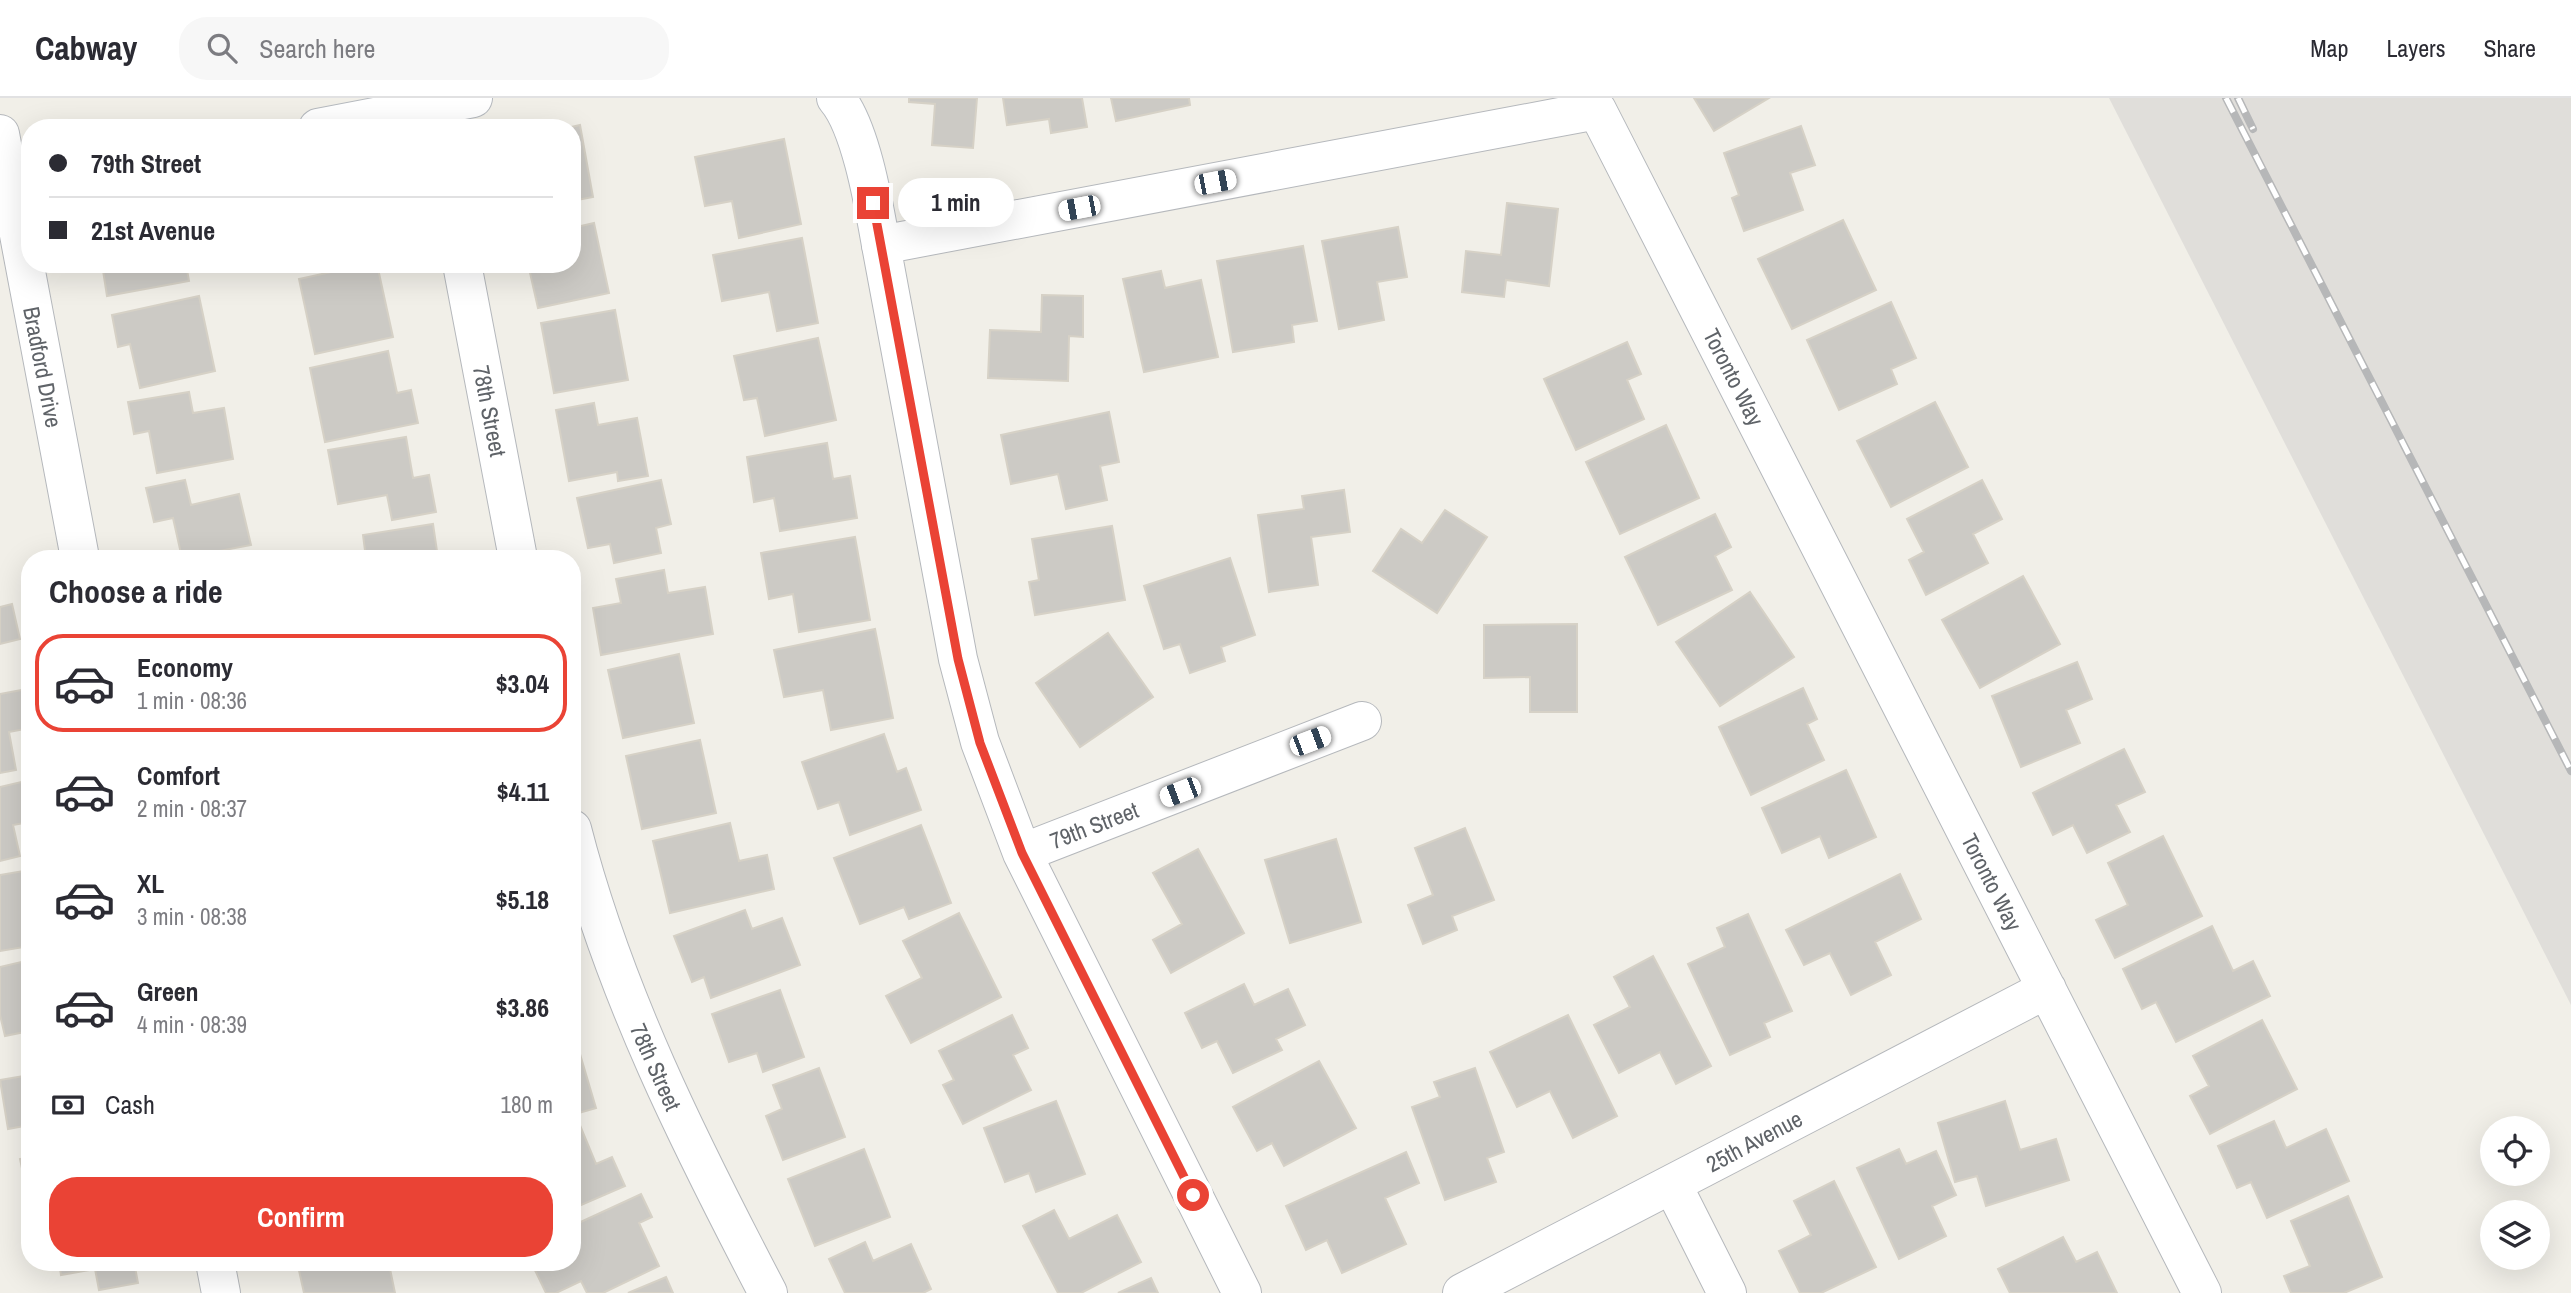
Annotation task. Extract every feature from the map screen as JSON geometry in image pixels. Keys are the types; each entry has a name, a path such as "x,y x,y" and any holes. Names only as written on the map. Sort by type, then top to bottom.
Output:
{"street":[{"path":"413,119 434,117 474,98"},
{"path":"808,98 858,147"},
{"path":"836,98 850,120 858,147"},
{"name":"Toronto Way","path":"881,245 1597,110 2202,1293"},
{"name":"Bradford Drive","path":"0,134 21,232"},
{"name":"79th Street","path":"858,147 870,182 958,659 980,743 1022,853 1242,1293"},
{"name":"Bradford Drive","path":"28,273 78,550"},
{"name":"78th Street","path":"464,273 516,550"},
{"name":"79th Street","path":"1022,853 1362,721"},
{"name":"78th Street","path":"581,865 630,1009 698,1159 768,1293"},
{"name":"25th Avenue","path":"1462,1293 2047,989"},
{"path":"1672,1184 1727,1293"},
{"path":"217,1271 221,1293"}],"shaded area":[{"path":"2109,98 2571,98 2571,1005"}],"building":[{"path":"909,98 977,98 973,148 932,145 935,104 909,102"},
{"path":"1003,98 1082,98 1087,127 1051,133 1049,119 1007,125"},
{"path":"1111,98 1189,98 1190,105 1116,121"},
{"path":"1694,98 1769,98 1714,131"},
{"path":"1801,126 1815,165 1790,173 1803,210 1744,231 1732,198 1739,195 1724,153"},
{"path":"581,131 593,197 581,199"},
{"path":"784,139 801,224 739,238 732,201 705,206 695,157"},
{"path":"1507,203 1558,209 1549,286 1506,280 1504,297 1462,292 1466,251 1501,255"},
{"path":"1843,220 1876,290 1792,329 1758,259"},
{"path":"594,223 609,293 538,308 530,273 581,273 581,226"},
{"path":"1398,227 1407,277 1377,282 1384,320 1339,329 1322,241"},
{"path":"802,238 818,323 777,331 769,292 722,301 713,255"},
{"path":"1303,246 1317,321 1292,325 1294,342 1233,352 1217,261"},
{"path":"1161,271 1165,288 1201,280 1218,357 1144,372 1123,279"},
{"path":"103,273 188,273 189,281 107,296"},
{"path":"327,273 379,273 393,337 315,354 299,279"},
{"path":"1042,295 1083,296 1083,337 1069,336 1068,381 988,378 990,330 1041,332"},
{"path":"199,296 215,371 140,388 130,344 118,347 112,315"},
{"path":"1891,302 1916,358 1891,369 1897,384 1839,410 1807,340"},
{"path":"615,310 628,380 554,393 541,323"},
{"path":"818,338 836,420 765,436 757,398 744,400 734,356"},
{"path":"1627,342 1641,374 1627,380 1644,419 1576,450 1544,379"},
{"path":"388,351 397,393 411,390 418,423 325,442 310,368"},
{"path":"189,392 193,413 224,408 233,459 157,473 149,431 134,434 128,402"},
{"path":"1935,402 1968,467 1891,507 1857,441"},
{"path":"594,403 598,425 637,418 648,476 618,481 617,472 569,481 556,410"},
{"path":"1109,412 1119,462 1100,466 1107,500 1066,509 1058,474 1011,484 1001,435"},
{"path":"1666,425 1699,498 1620,534 1586,462"},
{"path":"406,437 413,478 429,475 436,512 392,520 387,495 338,504 328,450"},
{"path":"827,443 833,479 850,476 857,518 780,531 774,498 754,502 747,457"},
{"path":"185,480 191,505 239,494 251,545 224,550 180,550 173,518 154,522 146,488"},
{"path":"661,480 671,524 656,528 661,553 614,563 610,544 588,548 577,498"},
{"path":"1982,480 2002,519 1973,534 1988,563 1926,595 1909,560 1924,552 1907,519"},
{"path":"1344,490 1350,532 1311,537 1318,585 1269,592 1258,515 1304,509 1302,496"},
{"path":"1445,510 1487,537 1437,613 1373,571 1401,529 1422,543"},
{"path":"1715,514 1731,547 1715,556 1732,590 1658,625 1625,557"},
{"path":"433,524 437,550 365,550 363,535"},
{"path":"1112,526 1125,600 1035,615 1029,582 1039,580 1032,539"},
{"path":"855,537 870,620 799,632 793,594 769,599 761,553"},
{"path":"1230,558 1255,635 1221,647 1225,661 1190,673 1180,644 1164,649 1144,586"},
{"path":"664,570 668,593 705,587 713,634 601,655 593,608 621,603 616,579"},
{"path":"2023,576 2060,644 1980,688 1942,620"},
{"path":"1750,592 1794,657 1720,706 1676,642"},
{"path":"12,604 20,639 0,644 0,607"},
{"path":"1577,624 1577,712 1530,712 1530,677 1484,678 1484,625"},
{"path":"875,629 893,718 831,730 823,690 784,697 774,650"},
{"path":"1108,633 1153,697 1080,747 1036,683"},
{"path":"679,654 694,723 623,738 608,670"},
{"path":"2077,662 2092,699 2066,710 2080,743 2021,767 1992,696"},
{"path":"1803,688 1817,719 1807,724 1824,760 1751,795 1719,727"},
{"path":"21,690 21,730 9,732 16,770 0,773 0,694"},
{"path":"884,734 897,772 906,768 921,810 850,835 839,802 818,809 802,762"},
{"path":"700,740 716,813 642,829 626,756"},
{"path":"2124,749 2145,792 2116,805 2130,832 2087,853 2073,825 2053,835 2033,793"},
{"path":"1846,770 1876,837 1829,858 1820,836 1782,853 1762,808"},
{"path":"21,782 21,824 13,825 20,856 0,861 0,787"},
{"path":"730,823 739,861 767,855 774,889 670,913 653,841"},
{"path":"921,825 951,903 909,919 904,907 860,924 834,858"},
{"path":"1465,828 1494,900 1452,916 1457,930 1423,944 1408,905 1433,895 1415,848"},
{"path":"2163,836 2202,916 2115,958 2096,920 2128,905 2108,863"},
{"path":"1336,839 1361,922 1290,943 1265,860"},
{"path":"1198,849 1244,933 1171,973 1153,940 1182,924 1153,873"},
{"path":"21,872 21,948 0,951 0,875"},
{"path":"1900,874 1921,919 1875,942 1891,975 1851,995 1830,953 1804,965 1786,930"},
{"path":"745,910 752,929 782,918 800,965 711,998 704,977 692,982 674,936"},
{"path":"959,913 1001,997 911,1043 886,996 922,978 903,941"},
{"path":"1748,914 1792,1011 1764,1023 1770,1037 1730,1055 1688,964 1725,947 1717,928"},
{"path":"2212,926 2233,971 2253,961 2270,996 2176,1042 2156,1002 2142,1009 2123,969"},
{"path":"1653,956 1711,1066 1676,1084 1660,1052 1619,1073 1594,1025 1630,1007 1614,977"},
{"path":"21,962 21,1033 5,1036 0,1015 0,967"},
{"path":"1244,984 1254,1005 1288,989 1305,1025 1276,1039 1282,1050 1233,1073 1217,1041 1202,1048 1185,1013"},
{"path":"780,990 804,1057 763,1072 757,1053 729,1062 712,1014"},
{"path":"1012,1015 1028,1048 1013,1055 1031,1090 963,1124 943,1085 954,1080 939,1051"},
{"path":"1568,1015 1617,1116 1573,1138 1550,1091 1517,1107 1490,1052"},
{"path":"2262,1020 2297,1089 2210,1134 2190,1096 2209,1086 2193,1056"},
{"path":"581,1057 596,1108 581,1112"},
{"path":"1319,1061 1356,1128 1284,1166 1272,1143 1257,1151 1233,1107"},
{"path":"819,1068 845,1137 783,1160 766,1116 782,1109 773,1085"},
{"path":"1475,1068 1504,1152 1487,1158 1496,1182 1445,1200 1412,1107 1440,1097 1434,1082"},
{"path":"21,1076 21,1127 8,1129 0,1080"},
{"path":"1056,1101 1085,1174 1036,1192 1029,1173 1005,1182 984,1128"},
{"path":"2005,1101 2020,1150 2056,1139 2069,1180 1986,1206 1977,1176 1955,1182 1938,1123"},
{"path":"2274,1121 2286,1148 2326,1129 2349,1181 2267,1218 2251,1182 2237,1188 2218,1146"},
{"path":"581,1128 596,1164 612,1157 625,1186 581,1205"},
{"path":"864,1149 890,1217 815,1246 788,1179"},
{"path":"1899,1149 1906,1164 1936,1151 1956,1195 1932,1206 1946,1236 1899,1259 1857,1168"},
{"path":"1406,1152 1419,1183 1385,1198 1406,1244 1342,1273 1327,1240 1306,1250 1286,1206"},
{"path":"1834,1181 1876,1267 1821,1293 1800,1293 1779,1251 1811,1235 1794,1201"},
{"path":"641,1194 652,1217 639,1223 659,1266 603,1293 587,1293 581,1281 556,1293 546,1293 535,1271 581,1271 581,1222"},
{"path":"2348,1196 2382,1277 2344,1293 2291,1293 2284,1276 2310,1266 2291,1221"},
{"path":"1054,1210 1069,1239 1117,1215 1141,1262 1081,1293 1058,1293 1023,1226"},
{"path":"2063,1237 2076,1262 2097,1252 2117,1293 2010,1293 1998,1269"},
{"path":"865,1242 873,1261 911,1244 931,1289 923,1293 845,1293 829,1259"},
{"path":"60,1271 84,1271 61,1275"},
{"path":"95,1271 136,1271 138,1283 99,1290"},
{"path":"299,1271 390,1271 395,1293 304,1293"},
{"path":"666,1277 673,1293 628,1293"},
{"path":"1151,1278 1158,1293 1118,1293"}],"railway":[{"path":"2226,98 2571,771"},
{"path":"2238,98 2253,129"}],"route":[{"path":"873,203 958,659 980,743 1022,853 1193,1195"}]}
